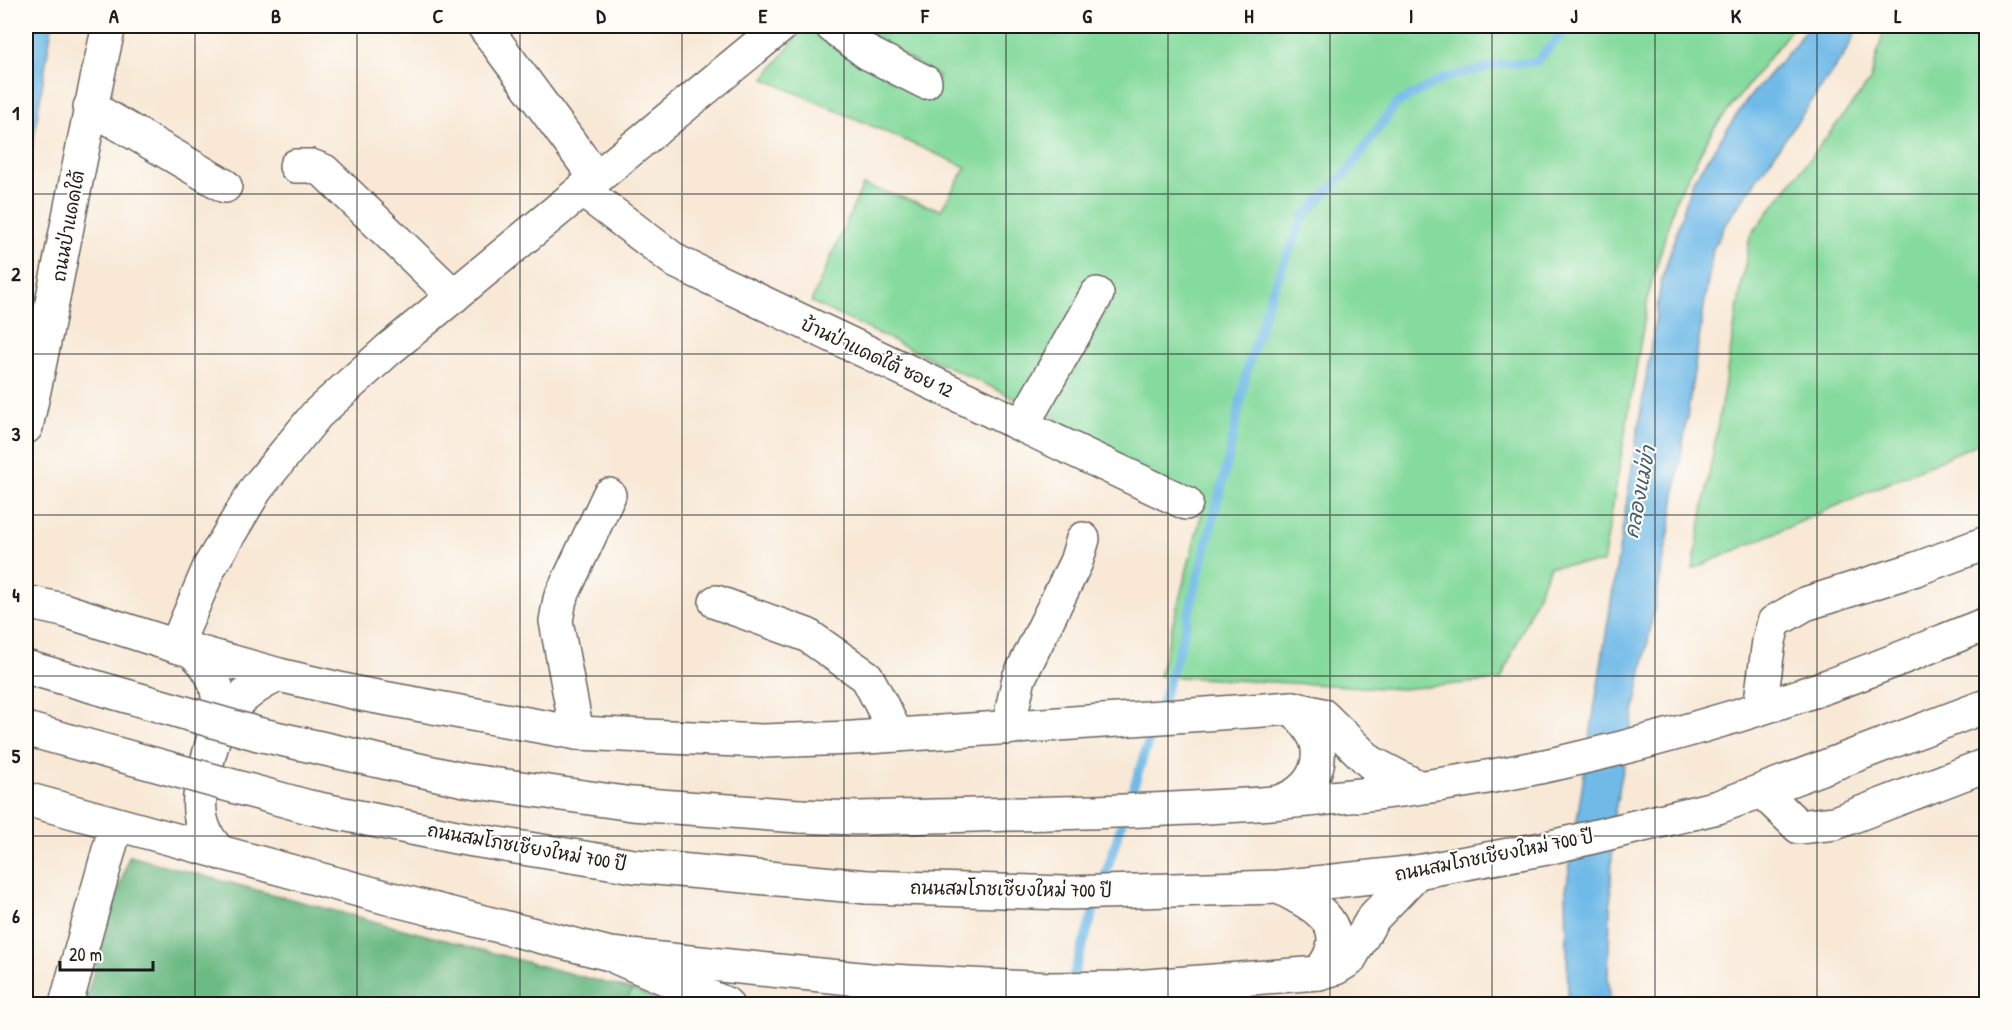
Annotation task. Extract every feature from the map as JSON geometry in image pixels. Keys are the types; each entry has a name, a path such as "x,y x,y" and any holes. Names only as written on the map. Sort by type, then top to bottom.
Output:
{"main road":[{"name":"ถนนป่าแดดใต้","path":"26,427 55,300 90,107 109,26"},
{"name":"บ้านป่าแดดใต้ ซอย 12","path":"484,26 589,184 677,262 1186,502"},
{"path":"184,649 210,566 256,489 317,414 454,296 782,26"},
{"path":"832,26 868,53 925,82"},
{"path":"90,107 225,186"},
{"path":"296,166 311,166 324,171 454,296"},
{"path":"1022,425 1097,294"},
{"path":"577,733 556,621 560,599 609,495"},
{"path":"1008,728 1018,678 1076,562 1083,539"},
{"path":"1760,708 1769,641 1774,622 1805,603 1916,569 1986,543"},
{"path":"26,578 63,610"},
{"path":"26,602 63,610 184,649 279,675 361,694 577,733 762,741 1139,720 1293,708 1322,715 1370,762 1418,787"},
{"path":"716,602 807,635 867,677 897,735"},
{"path":"26,667 258,734 464,780 632,804 858,818 1082,812 1278,802 1418,787 1562,762 1723,720 1827,687 1986,624"},
{"path":"184,649 207,663 213,677 219,724"},
{"path":"221,853 208,840 201,825 199,791 219,724 237,701 265,680 279,675"},
{"name":"ถนนสมโภชเชียงใหม่ 700 ปี","path":"26,729 309,807 460,838 634,866 867,886 1066,893 1279,887 1417,873 1547,848 1718,807 1763,792 1986,706"},
{"path":"1278,802 1301,793 1310,783 1317,762 1314,738 1293,708"},
{"path":"1763,792 1799,827 1834,823 1986,765"},
{"path":"147,833 167,826 178,818 199,791"},
{"path":"26,799 221,853 610,954 870,980 1051,989 1120,988 1319,974 1336,968 1348,960 1373,918 1417,873"},
{"path":"66,1005 116,825"},
{"path":"1279,887 1322,911 1332,927 1333,951 1319,974"},
{"path":"610,954 726,1005"}],"green space":[{"path":"805,26 813,26 922,100 939,77 855,26 1555,26 1577,32 1579,26 1794,26 1712,131 1676,199 1649,292 1603,563 1550,566 1501,680 1402,689 1159,676 1202,512 1109,450 1045,412 1113,297 1091,275 1025,403 811,302 863,185 941,210 966,167 764,79"},
{"path":"1885,26 1986,26 1986,440 1693,569 1750,236 1870,81"},
{"path":"129,856 632,990 625,1004 84,1004"},
{"path":"632,990 667,1004 625,1004"}],"water":[{"path":"26,26 52,26 26,185"},
{"name":"คลองแม่ข่า","path":"1808,26 1859,26 1844,55 1726,223 1713,249 1670,527 1613,821 1608,976 1611,1004 1568,1004 1566,890 1661,282 1692,182 1746,101 1794,46"}],"waterway":[{"path":"1159,711 1180,647 1227,465 1247,370 1270,296 1304,216 1350,168 1396,104 1444,78 1500,64 1536,62 1569,26"},
{"path":"1102,885 1154,724"},
{"path":"1071,982 1098,898"}]}
